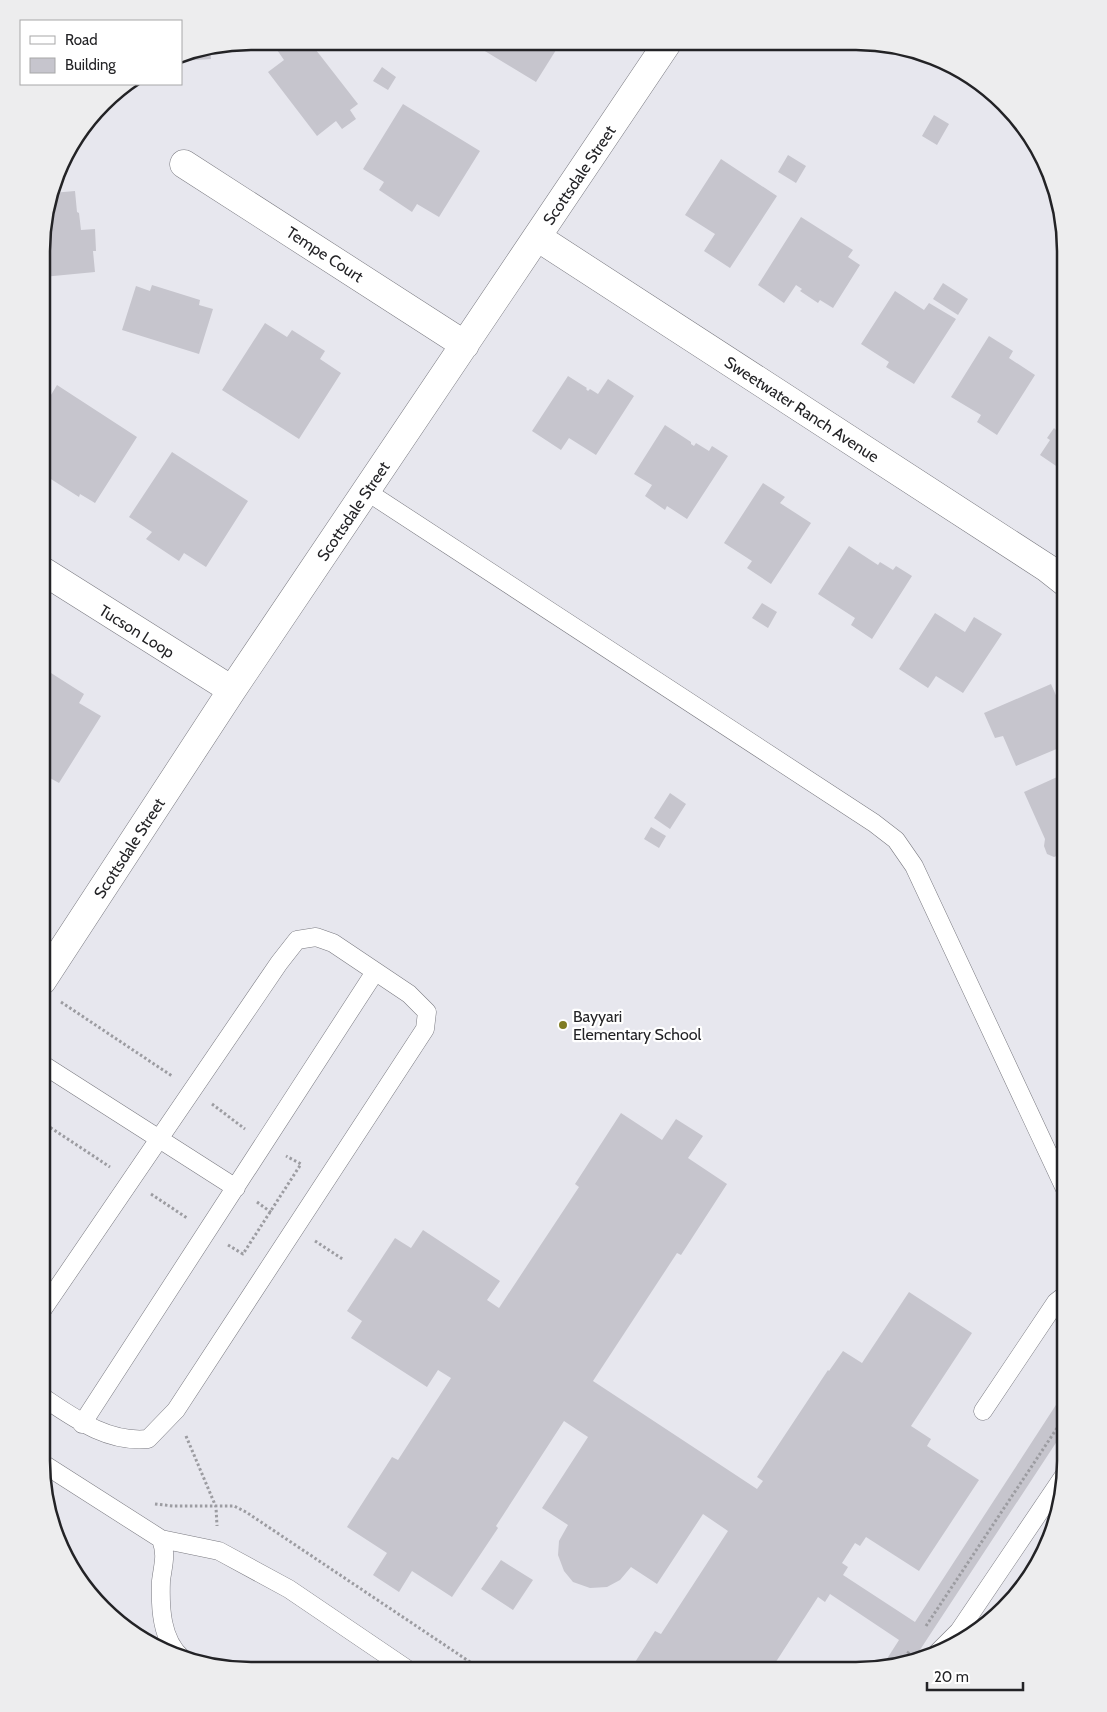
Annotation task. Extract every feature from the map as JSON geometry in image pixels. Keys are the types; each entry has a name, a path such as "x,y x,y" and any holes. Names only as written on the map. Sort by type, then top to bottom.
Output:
{"street":[{"name":"Scottsdale Street","path":"50,969 232,690 663,50"},
{"name":"Tempe Court","path":"184,164 465,345"},
{"name":"Sweetwater Ranch Avenue","path":"537,237 1057,576"},
{"name":"Tucson Loop","path":"50,576 232,690"}],"lane":[{"path":"366,491 874,823 896,840 914,866 1057,1172"},
{"path":"50,1300 130,1180 279,963 297,940 316,937 333,943 409,994 427,1012 425,1029 176,1410 148,1439 136,1440 103,1433 82,1424 50,1402"},
{"path":"82,1424 375,972"},
{"path":"50,1069 236,1188"},
{"path":"983,1411 1057,1301"},
{"path":"50,1467 161,1539 219,1551 289,1589 394,1662"},
{"path":"962,1631 1055,1490"},
{"path":"161,1539 165,1551 161,1582 161,1612 167,1637 173,1646"}],"path":[{"path":"50,1127 243,1254 271,1212"},
{"path":"176,1410 216,1507 219,1551"},
{"path":"922,1632 1057,1428"},
{"path":"152,1503 173,1506 234,1506 246,1512 470,1662"},
{"path":"906,1655 911,1647"}],"building":[{"path":"277,50 316,50 358,104 350,110 356,119 342,129 336,121 317,136 268,72 284,60"},
{"path":"483,50 556,50 536,82"},
{"path":"211,54 211,59 188,60"},
{"path":"382,67 396,77 388,90 373,81"},
{"path":"403,104 480,151 439,217 417,204 412,212 379,190 384,182 363,169"},
{"path":"934,115 949,124 937,145 922,136"},
{"path":"788,155 806,166 796,183 778,172"},
{"path":"721,159 777,196 730,268 704,251 715,234 685,215"},
{"path":"75,191 81,230 95,229 96,251 93,251 95,272 50,276 50,238 59,192"},
{"path":"801,217 853,250 848,257 860,265 833,308 820,300 818,303 800,291 802,289 796,285 784,303 758,285"},
{"path":"943,283 968,299 958,315 933,299"},
{"path":"152,285 200,300 199,305 213,309 199,354 122,330 136,286 150,291"},
{"path":"895,291 924,310 929,303 956,319 914,384 886,367 889,362 861,344"},
{"path":"265,323 287,337 292,330 325,351 320,359 341,373 299,439 222,390"},
{"path":"989,336 1013,351 1009,358 1035,375 997,435 977,422 981,415 951,397"},
{"path":"568,376 587,388 588,391 590,389 598,394 608,379 634,396 596,455 569,438 561,450 532,431"},
{"path":"57,385 137,437 95,503 80,494 79,497 50,478 50,396"},
{"path":"665,425 694,446 696,443 709,451 712,446 728,456 687,519 667,506 665,510 645,496 652,485 634,474"},
{"path":"1054,428 1056,430 1057,428 1057,467 1040,455 1050,440 1047,438"},
{"path":"172,452 248,501 206,567 184,553 179,561 146,539 152,532 129,517"},
{"path":"763,483 785,497 780,503 811,523 771,584 747,568 752,561 724,543"},
{"path":"849,546 878,565 880,562 893,570 896,566 912,576 872,639 851,625 855,618 818,594"},
{"path":"762,603 777,612 768,628 752,618"},
{"path":"935,613 965,632 974,617 1002,634 963,693 936,676 928,688 899,669"},
{"path":"51,673 84,694 79,703 101,716 59,783 50,778"},
{"path":"1051,684 1057,698 1057,749 1016,766 1003,736 995,738 984,713"},
{"path":"1057,777 1057,856 1054,857 1047,854 1044,846 1045,839 1024,792"},
{"path":"670,793 686,804 670,829 654,818"},
{"path":"651,827 666,836 659,848 644,839"},
{"path":"621,1113 662,1140 676,1119 703,1136 688,1158 727,1184 681,1255 677,1253 593,1381 757,1489 763,1481 757,1477 828,1370 843,1351 862,1363 909,1292 972,1333 911,1426 931,1439 927,1446 979,1480 919,1571 866,1537 860,1546 855,1543 842,1563 848,1567 843,1575 915,1622 1057,1403 1057,1441 919,1651 887,1659 899,1640 830,1594 825,1602 818,1597 776,1662 635,1662 655,1631 661,1634 728,1531 703,1514 657,1584 631,1567 620,1580 607,1587 590,1588 573,1582 564,1571 558,1555 559,1541 568,1525 542,1508 588,1437 564,1421 496,1526 498,1528 452,1597 412,1571 399,1592 373,1575 387,1553 347,1527 392,1457 398,1460 451,1378 438,1370 427,1387 351,1338 362,1321 347,1311 395,1238 411,1248 423,1230 500,1281 487,1300 499,1308 579,1187 575,1184"},
{"path":"501,1560 533,1580 513,1610 481,1589"}],"place":[{"name":"Bayyari Elementary School","path":"563,1025"}]}
